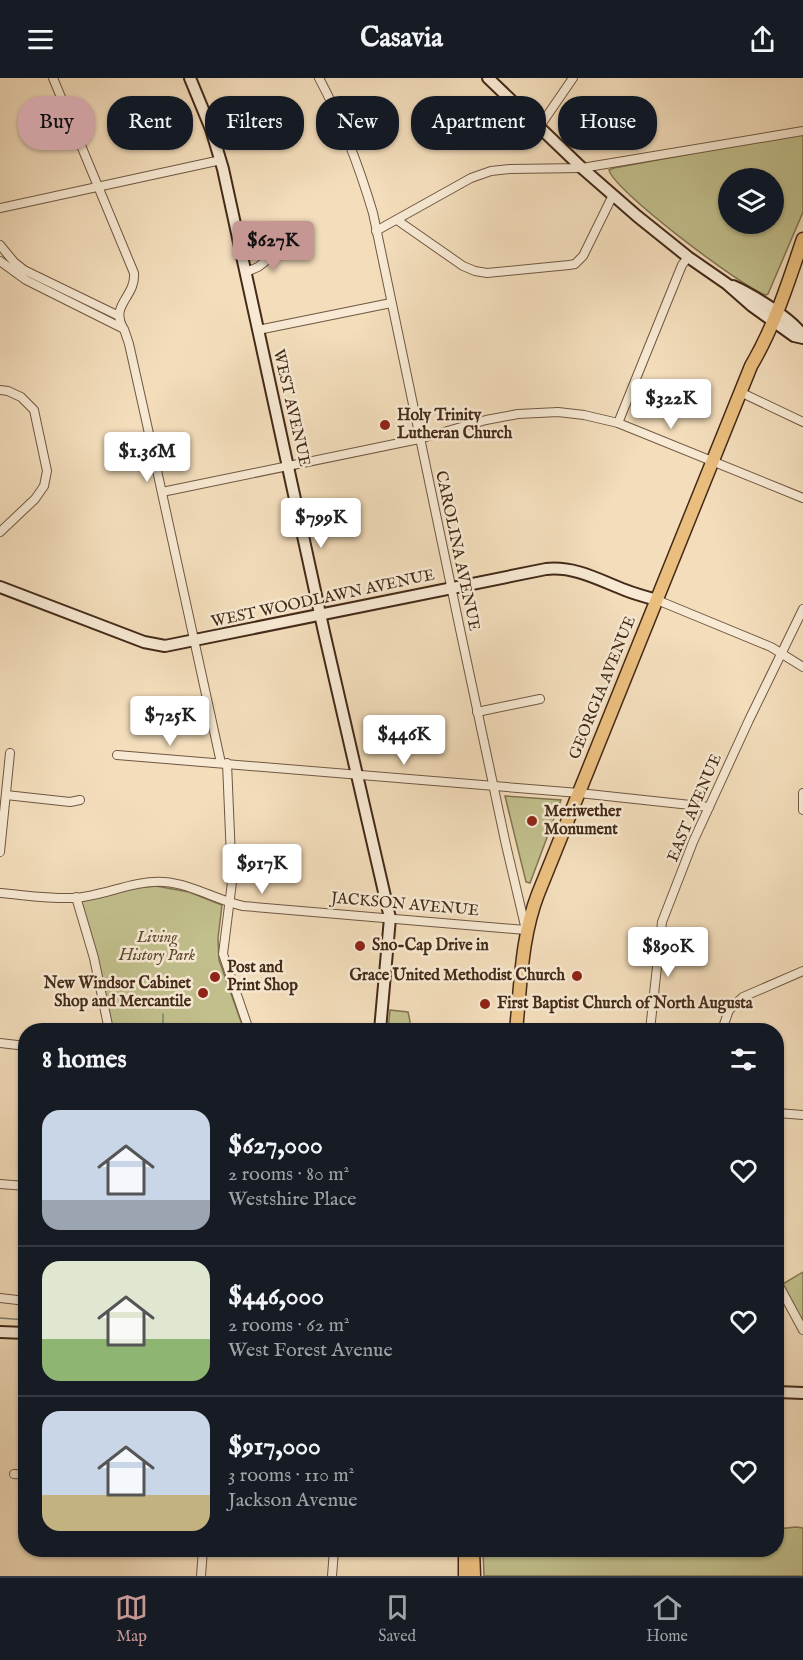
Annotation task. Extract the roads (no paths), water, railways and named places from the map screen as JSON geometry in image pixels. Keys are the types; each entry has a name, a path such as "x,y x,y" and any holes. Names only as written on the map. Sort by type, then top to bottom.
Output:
{"main road":[{"name":"GEORGIA AVENUE","path":"517,1023 526,930 538,894 740,392 772,315 789,286 803,239"},
{"path":"465,1557 465,1576"},
{"path":"473,1557 474,1576"}],"street":[{"path":"53,78 134,273 133,289 121,305 119,316 129,344 194,641 224,763 232,882 223,954 247,1023"},
{"name":"WEST AVENUE","path":"190,78 221,160 390,918 381,1023"},
{"name":"CAROLINA AVENUE","path":"319,78 343,128 362,177 376,231 477,712 526,930"},
{"path":"488,78 508,96"},
{"path":"546,117 573,78"},
{"path":"376,231 437,196 482,174 510,169 582,168 803,131"},
{"path":"546,132 582,168 688,257 727,284 744,291 794,336 803,337"},
{"path":"0,208 221,160"},
{"path":"397,220 463,266 475,271 487,273 569,265 581,259 613,195"},
{"path":"0,245 24,270 119,316"},
{"path":"246,272 258,267 287,245"},
{"path":"618,423 682,265 688,257"},
{"path":"0,261 26,280 124,329"},
{"path":"258,330 391,303"},
{"path":"0,390 21,397 34,410 46,476 42,490 35,499 0,532"},
{"path":"740,392 803,422"},
{"path":"162,492 419,439 486,420 545,412 570,412 618,423 803,498"},
{"name":"WEST WOODLAWN AVENUE","path":"0,587 150,644 165,646 546,568 579,571 657,600"},
{"path":"657,600 782,653 803,667"},
{"name":"EAST AVENUE","path":"651,1023 662,922 693,842 803,609"},
{"path":"477,712 540,699"},
{"path":"0,852 10,753"},
{"path":"117,754 579,793 709,807"},
{"path":"803,793 803,810"},
{"path":"6,795 70,802 80,800"},
{"name":"JACKSON AVENUE","path":"0,893 76,897 138,884 165,882 192,888 228,903 243,906 526,930"},
{"path":"76,897 94,958 108,1023"},
{"path":"724,1023 729,1010 742,997 803,971"},
{"path":"0,1043 18,1045"},
{"path":"784,1114 803,1115"},
{"path":"0,1184 18,1185"},
{"path":"784,1295 803,1330"},
{"path":"0,1298 18,1300"},
{"path":"0,1332 18,1333"},
{"path":"784,1392 803,1393"},
{"path":"14,1474 18,1474"},
{"path":"201,1576 202,1557"},
{"path":"332,1576 333,1557"}],"waterway":[{"path":"163,1014 163,1023"},
{"path":"0,1318 18,1319"}],"place":[{"name":"Holy Trinity Lutheran Church","path":"385,425"},
{"name":"Meriwether Monument","path":"532,821"},
{"name":"Sno-Cap Drive in","path":"360,946"},
{"name":"Grace United Methodist Church","path":"577,976"},
{"name":"Post and Print Shop","path":"215,977"},
{"name":"New Windsor Cabinet Shop and Mercantile","path":"203,993"},
{"name":"First Baptist Church of North Augusta","path":"485,1004"}],"park label":[{"name":"Living History Park","path":"157,947"}]}
